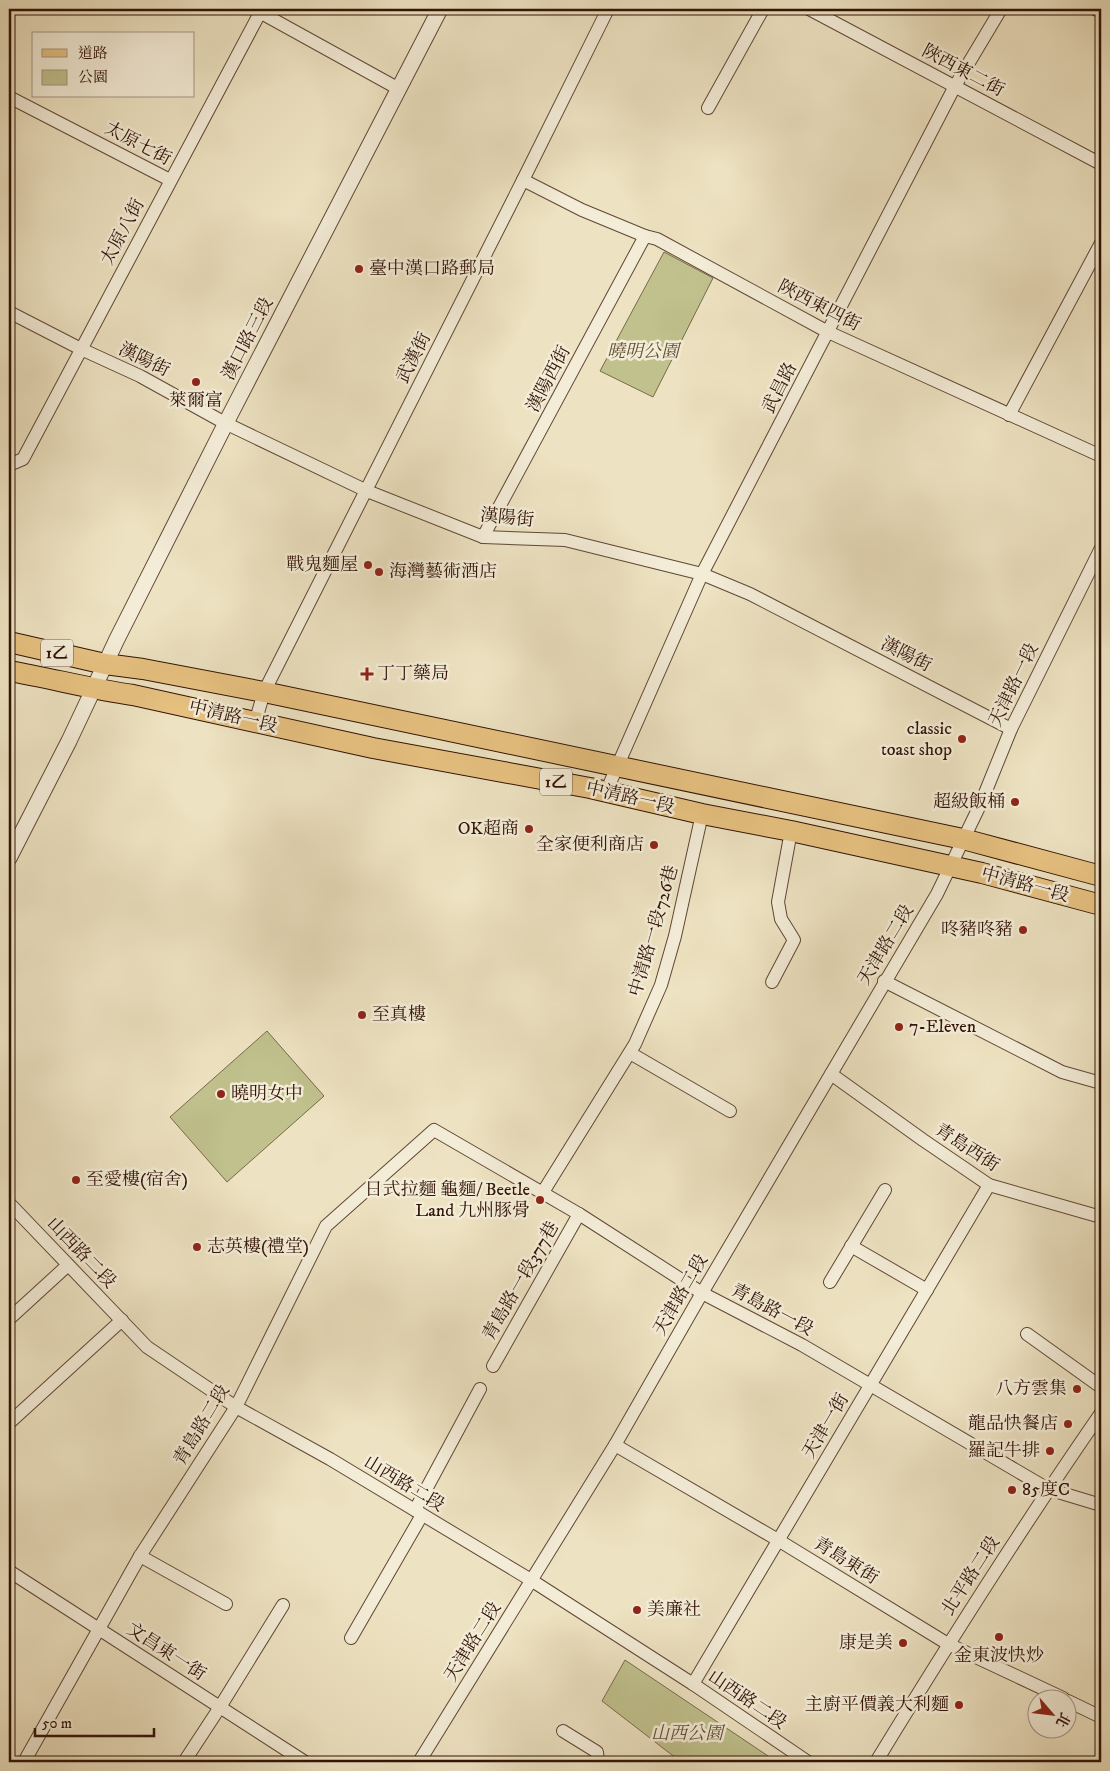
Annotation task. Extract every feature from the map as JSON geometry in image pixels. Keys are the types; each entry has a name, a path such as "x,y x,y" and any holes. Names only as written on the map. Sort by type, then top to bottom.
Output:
{"main road":[{"name":"中清路一段","path":"9,642 105,664 143,669 264,692 963,839 1101,876"},
{"name":"中清路一段","path":"9,671 62,680 93,689 133,695 372,748 606,792 702,814 792,831 950,866 1101,905"}],"street":[{"name":"漢口路三段","path":"9,858 69,741 105,664 225,423 440,9"},
{"name":"武漢街","path":"255,723 264,692 608,9"},
{"path":"708,108 763,9"},
{"name":"陜西東二街","path":"809,9 1101,164"},
{"name":"武昌路","path":"606,792 702,574 956,86 1001,9"},
{"path":"1095,9 1101,12"},
{"path":"258,10 399,89"},
{"name":"太原八街","path":"9,465 22,459 258,10"},
{"name":"太原七街","path":"9,97 170,180"},
{"name":"陜西東四街","path":"523,180 582,210 656,239 828,332 1101,456"},
{"name":"漢陽西街","path":"482,538 645,236"},
{"path":"1009,415 1101,243"},
{"name":"漢陽街","path":"9,312 81,349 140,376 225,423 366,491 482,538 565,540 702,574 750,594 1011,729"},
{"name":"天津路一段","path":"963,839 981,803 1011,729 1101,548"},
{"name":"中清路一段726巷","path":"543,1192 630,1053 661,985 675,936 702,814"},
{"path":"772,982 794,940 781,919 778,902 792,831"},
{"name":"天津路二段","path":"419,1762 615,1445 884,981 937,894 963,839"},
{"path":"884,981 1062,1072 1101,1083"},
{"path":"630,1053 730,1111"},
{"name":"青島西街","path":"831,1074 989,1185 1101,1217"},
{"name":"青島路一段","path":"434,1130 579,1214 702,1294 802,1345 1048,1489 1101,1505"},
{"name":"青島路二段","path":"24,1762 140,1556 236,1407 326,1226 434,1130"},
{"name":"天津一街","path":"693,1684 989,1185"},
{"path":"830,1282 885,1190"},
{"name":"山西路二段","path":"11,1211 68,1265 147,1347 236,1407 330,1460 531,1580 693,1684 808,1762"},
{"name":"青島路一段377巷","path":"493,1366 579,1214"},
{"path":"851,1246 927,1290"},
{"path":"9,1319 68,1265"},
{"path":"9,1423 122,1320"},
{"path":"1027,1334 1101,1387"},
{"path":"351,1638 418,1513 480,1388"},
{"name":"北平路二段","path":"876,1762 948,1644 1048,1489 1101,1414"},
{"name":"青島東街","path":"615,1445 778,1540 948,1644 1041,1688"},
{"path":"140,1556 226,1604"},
{"name":"文昌東一街","path":"9,1571 220,1708 296,1760"},
{"path":"184,1762 220,1708 283,1605"},
{"path":"1078,1706 1101,1717"},
{"path":"563,1731 597,1752 598,1762"}],"green space":[{"name":"曉明公園","path":"664,252 713,278 653,397 600,371"},
{"path":"267,1031 324,1096 227,1182 170,1117"},
{"name":"山西公園","path":"625,1660 777,1762 681,1762 602,1701"}],"place":[{"name":"臺中漢口路郵局","path":"359,269"},
{"name":"萊爾富","path":"196,382"},
{"name":"戰鬼麵屋","path":"368,565"},
{"name":"海灣藝術酒店","path":"379,572"},
{"name":"丁丁藥局","path":"367,674"},
{"name":"classic toast shop","path":"962,739"},
{"name":"超級飯桶","path":"1015,802"},
{"name":"OK超商","path":"529,829"},
{"name":"全家便利商店","path":"654,845"},
{"name":"咚豬咚豬","path":"1023,930"},
{"name":"至真樓","path":"362,1015"},
{"name":"7-Eleven","path":"899,1027"},
{"name":"曉明女中","path":"221,1094"},
{"name":"至愛樓(宿舍)","path":"76,1180"},
{"name":"日式拉麵 龜麵/ Beetle Land 九州豚骨","path":"540,1200"},
{"name":"志英樓(禮堂)","path":"197,1247"},
{"name":"八方雲集","path":"1077,1389"},
{"name":"龍品快餐店","path":"1068,1424"},
{"name":"羅記牛排","path":"1050,1451"},
{"name":"85度C","path":"1012,1490"},
{"name":"美廉社","path":"637,1610"},
{"name":"金東波快炒","path":"999,1637"},
{"name":"康是美","path":"903,1643"},
{"name":"主廚平價義大利麵","path":"959,1705"}]}
